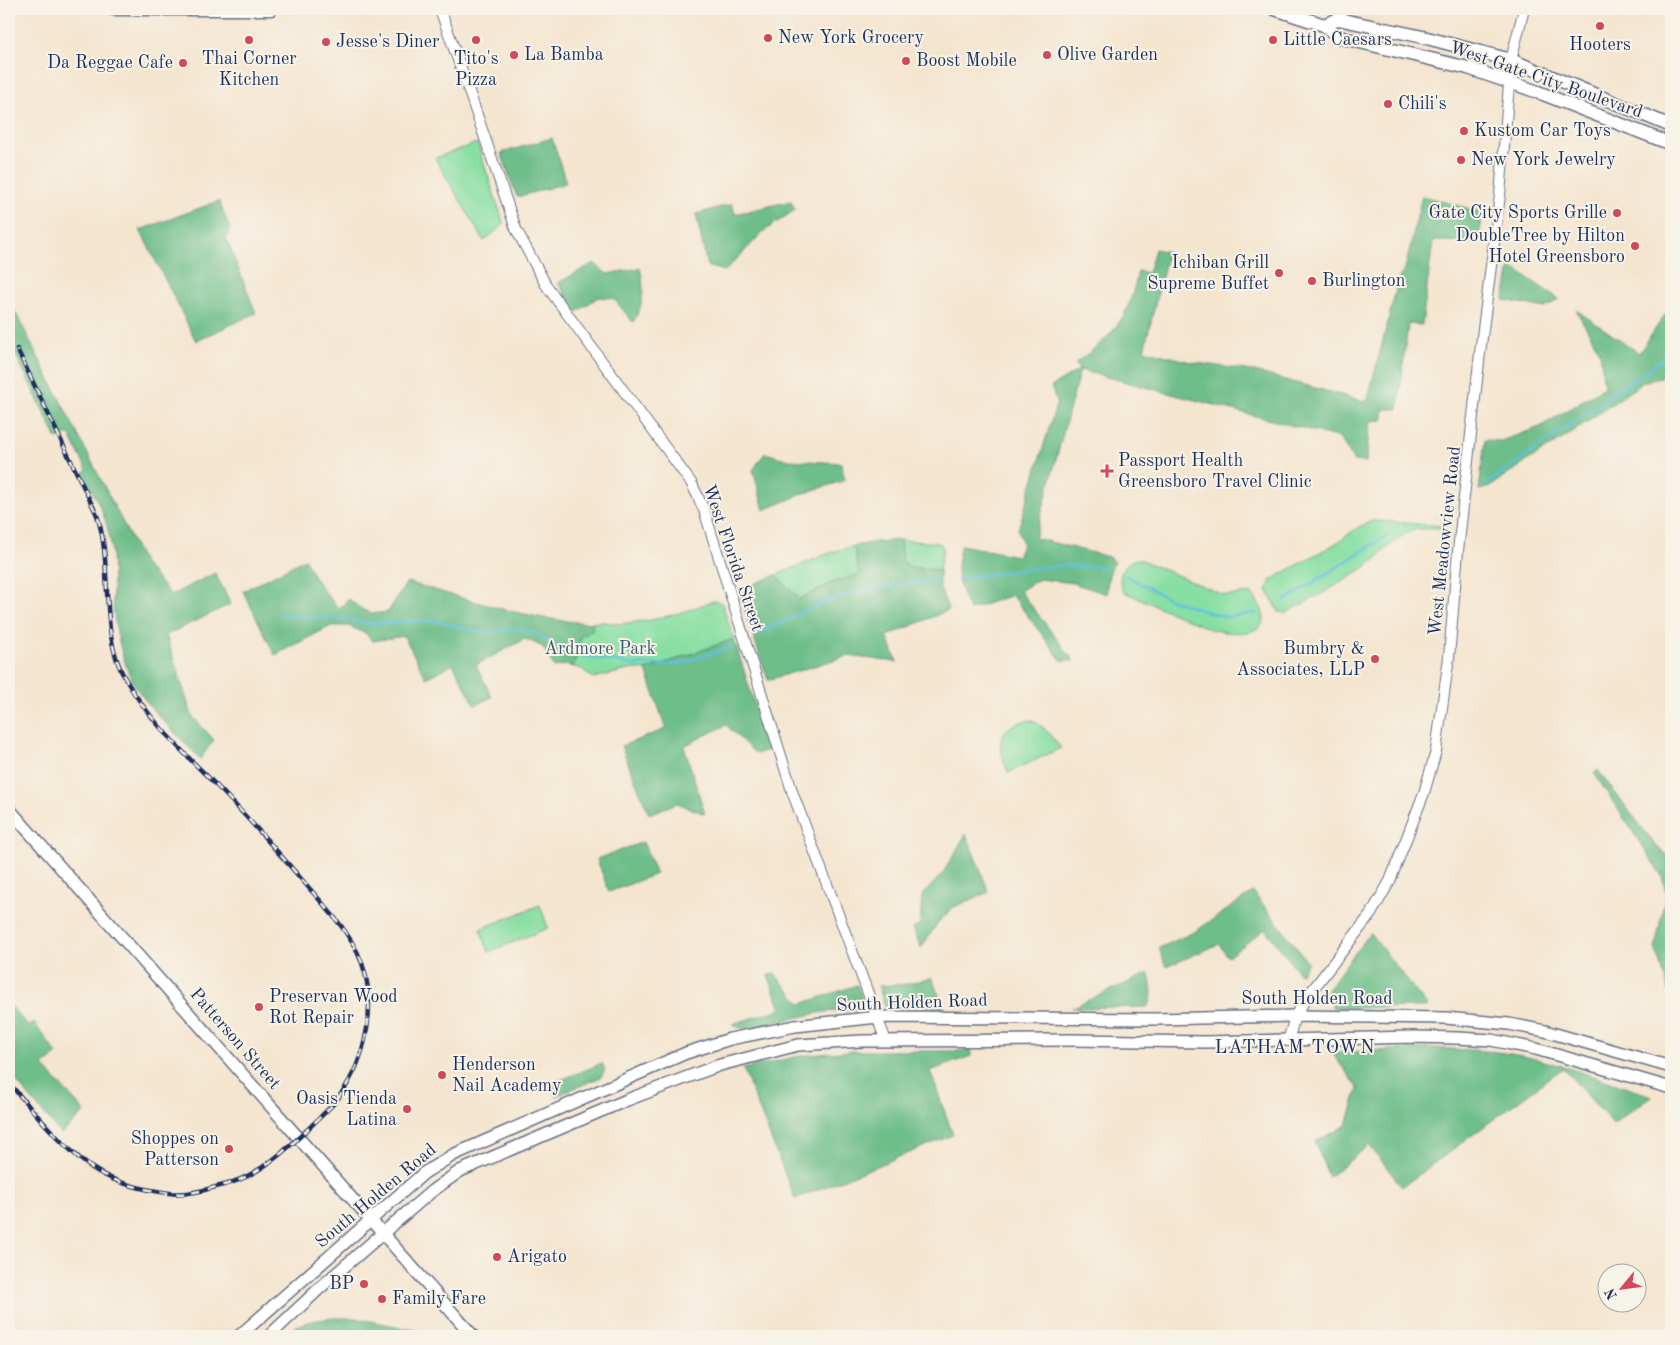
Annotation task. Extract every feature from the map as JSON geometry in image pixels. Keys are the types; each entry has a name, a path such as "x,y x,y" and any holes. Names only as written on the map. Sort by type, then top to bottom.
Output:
{"main road":[{"path":"114,9 271,9"},
{"name":"West Gate City Boulevard","path":"1275,9 1324,25 1339,37 1468,68 1510,82 1671,144"},
{"name":"West Gate City Boulevard","path":"1324,25 1338,20 1423,37 1511,60 1671,126"},
{"name":"Patterson Street","path":"9,810 474,1336"},
{"name":"South Holden Road","path":"239,1336 430,1169 453,1154 664,1062 708,1046 757,1033 795,1026 878,1018 1156,1019 1295,1016 1437,1018 1478,1020 1545,1031 1671,1067"},
{"name":"South Holden Road","path":"269,1336 322,1286 383,1233 432,1191 460,1171 627,1100 720,1065 798,1045 862,1041 1073,1040 1151,1042 1414,1037 1492,1040 1536,1049 1671,1088"},
{"path":"460,1171 483,1148 486,1144 485,1140"}],"street":[{"name":"West Florida Street","path":"440,9 516,229 546,285 602,364 692,484 704,510 793,794 886,1041"},
{"name":"West Meadowview Road","path":"1288,1040 1295,1016 1312,990 1370,914 1390,881 1424,794 1436,750 1449,657 1458,551 1500,195 1511,60 1524,9"}],"green space":[{"path":"552,138 566,183 517,197 501,153"},
{"path":"477,143 503,221 502,226 484,241 435,158"},
{"path":"1422,196 1482,212 1479,242 1433,241 1422,325 1408,324 1398,409 1384,409 1383,420 1370,421 1366,462 1354,461 1340,438 1080,370 1035,538 1109,557 1115,562 1108,578 1107,594 1073,583 1039,579 1020,591 1074,661 1061,660 1012,595 969,610 957,571 961,545 1017,556 1023,544 1018,530 1057,402 1051,387 1079,370 1075,363 1101,343 1116,327 1127,308 1138,271 1148,273 1155,249 1168,252 1144,350 1191,362 1252,371 1367,402 1399,278 1405,269"},
{"path":"219,201 230,229 226,238 256,313 196,341 140,230"},
{"path":"791,201 795,210 764,231 725,271 707,266 696,214 732,204 735,214"},
{"path":"594,263 607,274 640,268 643,282 642,296 637,316 633,322 613,298 598,297 577,312 558,283"},
{"path":"1510,266 1559,299 1545,308 1504,300"},
{"path":"9,300 144,564 171,595 215,573 231,604 166,635 192,716 214,740 200,759 162,720 131,678 122,652 115,621 112,555 106,522 83,473 87,470 69,434 57,439 9,341"},
{"path":"1671,306 1671,374 1643,382 1490,487 1479,490 1485,440 1501,441 1540,427 1604,387 1600,352 1576,310 1639,353"},
{"path":"765,453 789,460 841,463 845,480 802,494 764,510 753,470"},
{"path":"1372,521 1442,526 1443,529 1420,529 1405,534 1373,562 1347,579 1286,613 1279,612 1267,590 1271,580 1338,542 1357,528"},
{"path":"900,540 940,543 943,548 939,570 910,567 902,560"},
{"path":"900,540 902,560 910,567 939,570 940,589 949,610 887,636 897,662 847,656 768,680 741,598 745,588 776,575 800,599 834,582 859,575 854,546"},
{"path":"854,546 859,575 834,582 800,599 741,598 745,588 832,552"},
{"path":"305,559 320,585 339,608 349,599 367,612 388,612 407,582 522,614 593,623 592,630 581,637 574,666 554,667 543,647 525,639 476,665 492,697 475,705 453,664 426,678 404,636 373,641 365,633 348,626 331,626 275,655 243,591"},
{"path":"1139,559 1224,595 1252,594 1261,608 1264,618 1262,625 1256,630 1247,632 1217,631 1124,592 1120,582 1122,571 1133,560"},
{"name":"Ardmore Park","path":"718,601 722,604 734,639 646,670 633,669 593,678 582,669 566,665 572,623 606,622 621,624 652,620 683,612"},
{"path":"734,639 769,750 756,754 726,725 684,746 705,814 677,803 649,814 621,746 666,729 646,670"},
{"path":"1029,720 1043,727 1061,748 1008,773 1002,754 1001,739 1009,728 1017,723"},
{"path":"1598,770 1656,846 1671,858 1671,999 1655,948 1666,893 1662,876 1594,773"},
{"path":"966,834 989,892 954,907 937,924 921,948 913,928 920,924 922,896 943,873"},
{"path":"643,842 656,874 609,892 597,859"},
{"path":"1253,892 1308,962 1300,974 1265,929 1228,957 1219,944 1166,967 1159,948 1196,931"},
{"path":"540,905 548,928 489,952 480,929"},
{"path":"1370,933 1428,1007 1333,1008 1327,990"},
{"path":"774,973 801,1004 857,985 862,999 861,1005 856,1010 823,1012 744,1029 732,1024 781,1009 768,975"},
{"path":"1149,973 1152,996 1147,1007 1071,1008"},
{"path":"932,978 944,1008 890,1008 885,1006 878,986 907,984"},
{"path":"9,1004 29,1027 34,1023 57,1054 43,1066 85,1112 61,1134 9,1073"},
{"path":"1434,1048 1492,1052 1527,1057 1574,1070 1652,1096 1613,1124 1563,1068 1402,1187 1369,1145 1329,1177 1315,1142 1347,1125 1358,1088 1332,1053"},
{"path":"850,1051 971,1051 971,1056 930,1071 953,1135 795,1199 743,1069 799,1056"},
{"path":"602,1063 605,1070 601,1077 556,1096 551,1084"},
{"path":"333,1318 355,1318 447,1336 341,1336 330,1329 318,1332 315,1336 284,1336 300,1325"}],"waterway":[{"path":"1486,484 1671,353"},
{"path":"1284,601 1388,535"},
{"path":"959,578 1064,565 1103,568"},
{"path":"1126,576 1172,600 1207,612 1227,617 1257,613"},
{"path":"756,634 840,597 889,586 938,581"},
{"path":"281,614 337,618 370,624 420,621 441,622 475,631 491,632 516,628 535,633 567,653 634,665 679,664 731,647"}],"railway":[{"path":"9,1083 59,1139 81,1160 105,1176 132,1186 169,1193 180,1194 201,1191 228,1184 254,1173 273,1160 335,1102 345,1088 360,1057 365,1041 369,1007 365,973 350,938 326,907 250,821 167,734 135,695 126,680 117,662 112,642 105,556 97,515 17,349"}],"place":[{"name":"Hooters","path":"1600,26"},
{"name":"New York Grocery","path":"768,38"},
{"name":"Thai Corner Kitchen","path":"249,40"},
{"name":"Tito's Pizza","path":"476,40"},
{"name":"Little Caesars","path":"1273,40"},
{"name":"Jesse's Diner","path":"326,42"},
{"name":"La Bamba","path":"514,55"},
{"name":"Olive Garden","path":"1047,55"},
{"name":"Boost Mobile","path":"906,61"},
{"name":"Da Reggae Cafe","path":"183,63"},
{"name":"Chili's","path":"1388,104"},
{"name":"Kustom Car Toys","path":"1464,131"},
{"name":"New York Jewelry","path":"1461,160"},
{"name":"Gate City Sports Grille","path":"1617,213"},
{"name":"DoubleTree by Hilton Hotel Greensboro","path":"1635,246"},
{"name":"Ichiban Grill Supreme Buffet","path":"1279,273"},
{"name":"Burlington","path":"1312,281"},
{"name":"Passport Health Greensboro Travel Clinic","path":"1107,471"},
{"name":"Bumbry & Associates, LLP","path":"1375,659"},
{"name":"Preservan Wood Rot Repair","path":"259,1007"},
{"name":"Henderson Nail Academy","path":"442,1075"},
{"name":"Oasis Tienda Latina","path":"407,1109"},
{"name":"Shoppes on Patterson","path":"229,1149"},
{"name":"Arigato","path":"497,1257"},
{"name":"BP","path":"364,1284"},
{"name":"Family Fare","path":"382,1299"}],"district":[{"name":"LATHAM TOWN","path":"1295,1048"}]}
